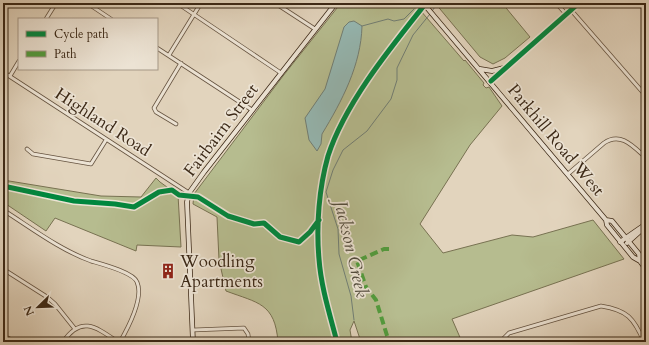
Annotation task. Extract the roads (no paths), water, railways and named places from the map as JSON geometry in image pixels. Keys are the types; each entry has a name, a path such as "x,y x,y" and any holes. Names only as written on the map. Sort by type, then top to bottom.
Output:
{"main road":[{"name":"Fairbairn Street","path":"193,342 187,220 189,193 336,3"},
{"name":"Parkhill Road West","path":"424,3 491,81 606,220 607,225 620,242 633,257 640,261 646,269"},
{"path":"491,81 579,3"},
{"path":"480,70 492,71 507,67"},
{"name":"Parkhill Road West","path":"606,220 612,221 639,254 640,261"},
{"path":"620,242 646,225"},
{"path":"624,246 646,225"}],"street":[{"path":"47,18 56,3"},
{"path":"87,3 110,18"},
{"path":"177,3 281,73"},
{"path":"169,55 201,3"},
{"path":"275,3 316,29"},
{"path":"556,3 566,14"},
{"path":"571,10 646,96"},
{"path":"158,49 252,110"},
{"path":"176,124 156,112 154,108 181,63"},
{"path":"10,76 18,64"},
{"name":"Highland Road","path":"3,72 189,193"},
{"path":"27,149 33,154 91,164 106,140"},
{"path":"568,174 611,140 626,141 644,156"},
{"path":"3,210 88,260 133,275 138,282 136,305 132,322 119,342 97,328 87,326 75,329 63,342"},
{"path":"3,269 47,297 55,304 75,329"},
{"path":"502,342 502,340 509,333 601,306 615,308 628,315 638,326 644,342"},
{"path":"193,330 244,328 248,334 249,342"},
{"path":"3,341 8,338 15,342"}],"water":[{"path":"354,21 362,26 358,55 349,82 337,109 322,134 321,144 317,151 309,140 305,118 325,89 344,27 349,22"}],"waterway":[{"name":"Jackson Creek","path":"432,11 438,3"},
{"path":"362,26 388,19 394,21 404,19 414,9"},
{"name":"Jackson Creek","path":"354,320 351,296 339,254 338,229 326,192 333,170 343,150 367,131 391,99 397,80 397,68 413,35 430,14"}],"place":[{"name":"Woodling Apartments","path":"168,271"}]}
